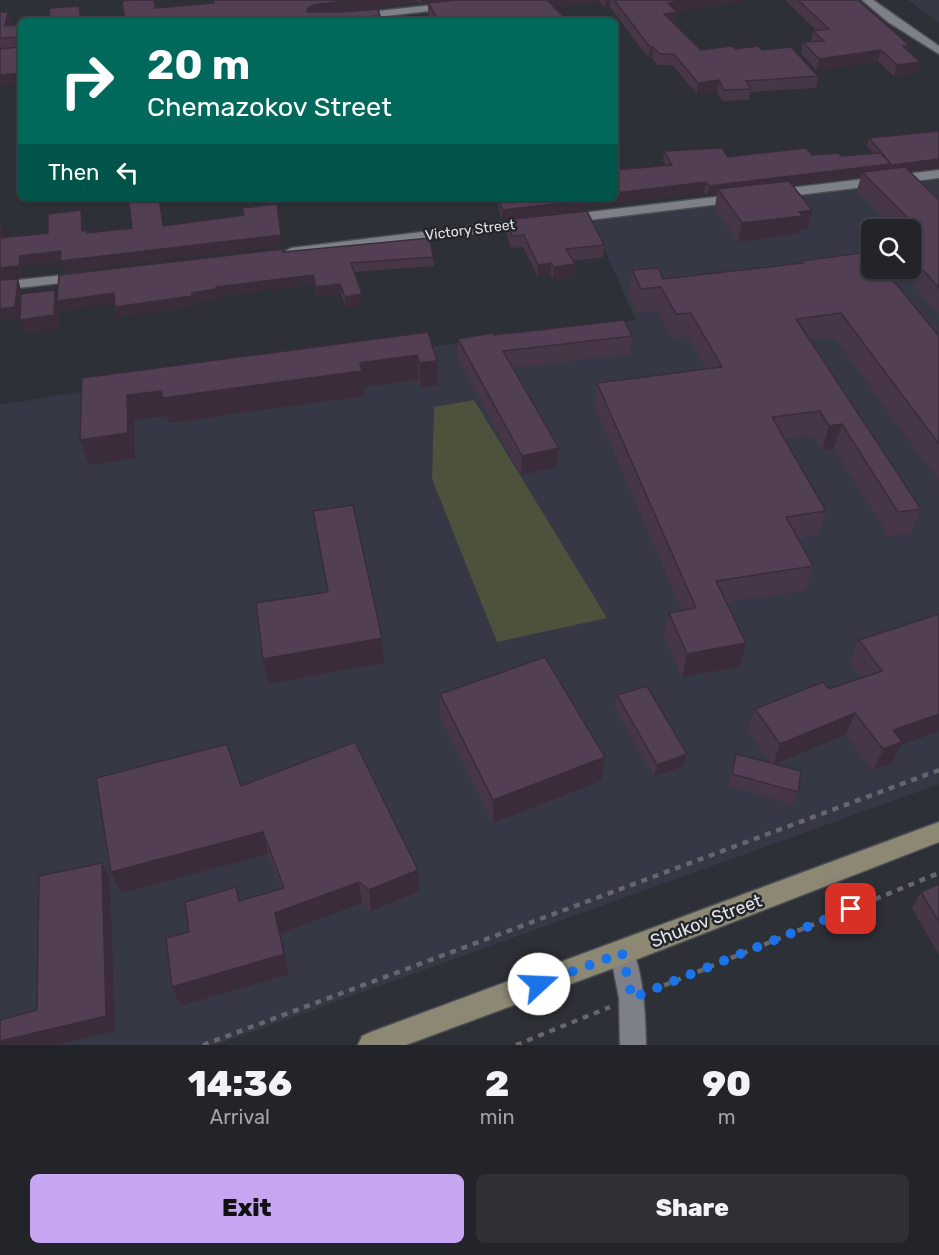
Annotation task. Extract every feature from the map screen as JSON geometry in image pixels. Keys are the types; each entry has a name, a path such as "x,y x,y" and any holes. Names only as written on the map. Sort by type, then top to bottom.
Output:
{"main road":[{"name":"Shukov Street","path":"371,1045 622,953 939,832"}],"street":[{"path":"867,0 892,20 939,51"},
{"path":"377,18 418,16 460,5"},
{"name":"Victory Street","path":"273,254 939,174"},
{"path":"0,286 95,275"},
{"path":"622,953 632,998 633,1045"}],"path":[{"path":"203,1045 939,770"},
{"path":"516,1045 939,873"}],"shaded area":[{"path":"908,0 939,0 939,23"},
{"path":"939,180 939,784 216,1045 0,1045 0,405 86,391 636,320 591,219","holes":["434,407 498,642 432,479"]}],"green space":[{"path":"474,400 607,618 497,642 432,479 434,407"}],"building":[{"path":"154,0 155,8 214,3 213,0 353,0 313,5 308,8 307,12 378,9 380,16 125,18 122,1"},
{"path":"456,0 547,0 564,18 437,18 428,3"},
{"path":"614,0 685,0 668,3 677,12 664,14 701,50 732,46 735,49 758,46 762,50 791,47 818,76 746,81 751,89 724,90 719,80 698,83 674,54 660,54 650,47"},
{"path":"798,0 858,0 910,46 903,46 920,62 897,65 881,50 819,59 803,42 824,41 813,31 829,29"},
{"path":"79,6 81,18 49,18 50,8"},
{"path":"0,12 8,12 5,26 18,25 18,37 0,38"},
{"path":"18,47 18,73 0,75 0,49"},
{"path":"939,131 939,159 892,165 869,138"},
{"path":"722,148 728,157 806,148 812,155 838,153 841,156 880,153 891,164 709,186 706,182 618,193 618,170 672,165 664,151"},
{"path":"905,167 939,200 939,288 921,268 921,219 909,219 862,172"},
{"path":"789,181 812,210 799,212 803,216 742,223 718,189"},
{"path":"159,201 163,226 244,215 242,208 277,204 281,235 60,261 61,251 20,256 19,266 0,268 0,227 2,227 1,238 48,233 48,214 81,210 82,231 88,230 87,233 132,228 129,202"},
{"path":"500,201 581,201 502,210"},
{"path":"587,211 604,245 566,249 575,264 554,267 551,263 538,265 524,235 512,236 506,220"},
{"path":"430,238 433,257 351,263 362,294 345,297 340,284 316,287 313,275 216,287 217,289 192,293 192,296 115,307 114,293 57,301 59,275 283,249 283,252"},
{"path":"861,253 861,279 892,279 939,336 939,444 841,313 796,319 921,509 898,512 842,424 829,426 820,411 772,417 826,511 786,517 813,566 716,581 746,643 687,654 669,613 696,608 597,383 722,367 691,313 676,314 661,287 641,289 632,270 658,268 663,279 803,263 801,261"},
{"path":"18,279 15,307 0,309 0,280"},
{"path":"55,290 54,315 20,320 21,294"},
{"path":"624,320 632,336 503,351 559,448 522,456 458,339 492,333 494,335"},
{"path":"428,332 437,361 419,363 417,355 360,363 362,371 162,398 162,391 127,395 128,433 80,440 82,378"},
{"path":"353,505 382,638 263,659 256,603 328,592 313,511"},
{"path":"939,614 939,714 893,730 902,742 883,749 855,713 780,744 755,709 823,682 829,689 882,671 859,640"},
{"path":"545,657 605,757 493,800 440,694"},
{"path":"647,686 687,754 657,765 617,695"},
{"path":"355,742 418,870 369,890 359,882 275,913 284,954 172,987 166,938 189,932 185,902 236,887 239,901 284,888 263,832 111,872 96,778 227,744 241,786"},
{"path":"736,754 801,771 798,792 732,774"},
{"path":"102,863 106,1016 0,1041 0,1020 37,1010 39,876"},
{"path":"939,884 939,922 921,892"}],"route":[{"path":"539,984 622,953 632,998 851,909"}]}
